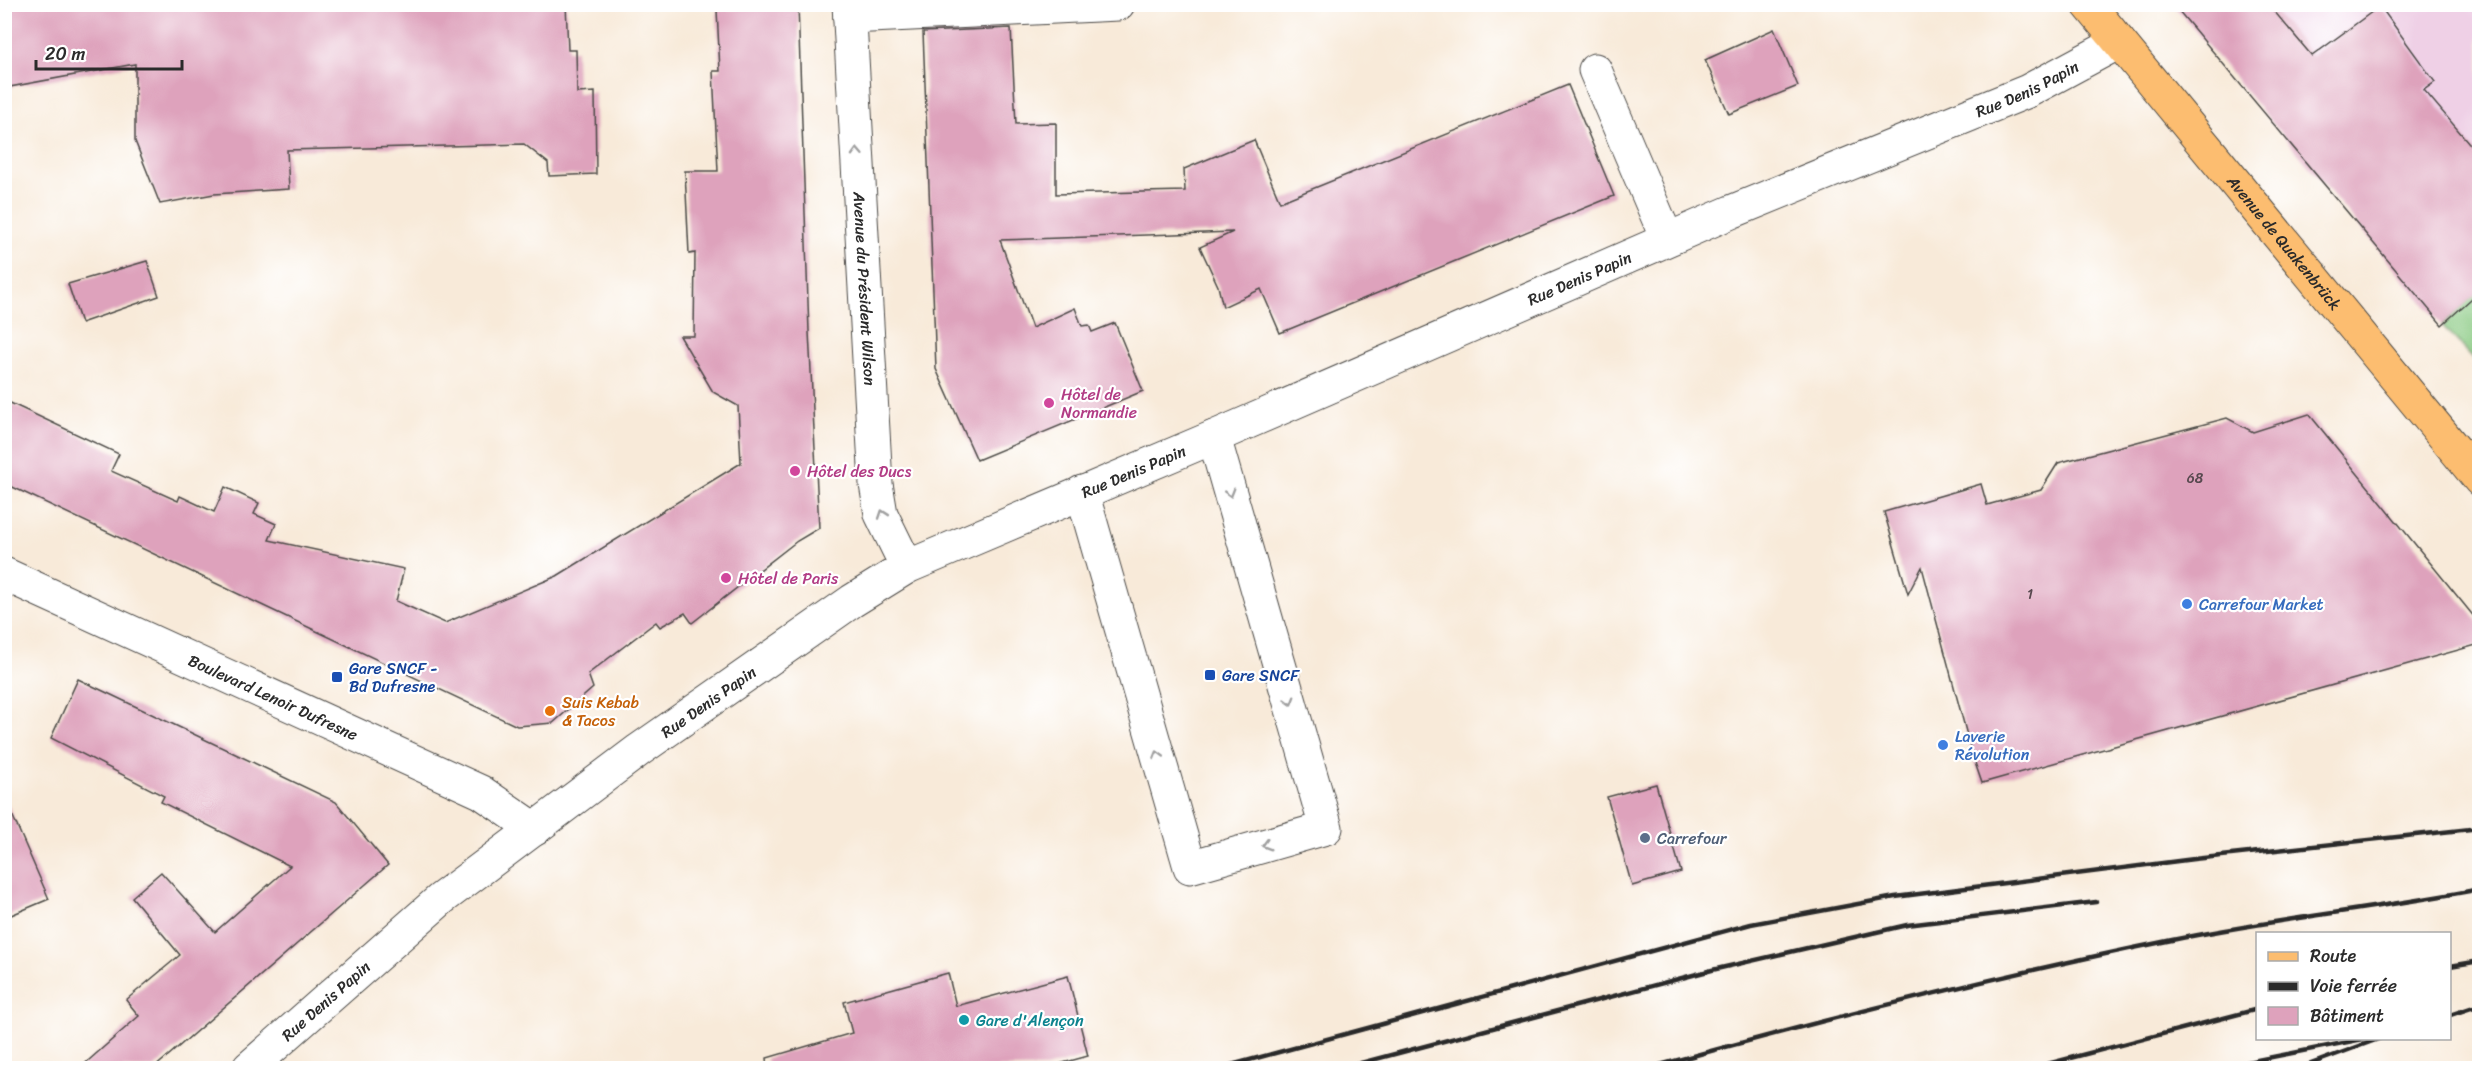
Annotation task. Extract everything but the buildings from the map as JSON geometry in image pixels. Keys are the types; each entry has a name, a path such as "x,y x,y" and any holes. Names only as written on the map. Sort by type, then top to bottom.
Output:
{"main road":[{"name":"Avenue de Quakenbrück","path":"2088,4 2480,480"}],"street":[{"path":"849,11 1118,4"},
{"name":"Avenue du Président Wilson","path":"849,11 876,484 881,514 907,567"},
{"name":"Rue Denis Papin","path":"249,1068 441,899 639,750 852,601 907,567 1214,437 1667,239 2028,91 2119,42"},
{"path":"1595,70 1667,239"},
{"path":"1082,492 1190,867 1326,828 1214,437"},
{"name":"Boulevard Lenoir Dufresne","path":"4,574 481,792 535,829"}],"shaded area":[{"path":"2173,5 2479,5 2479,291 2442,325"}],"green space":[{"path":"2479,291 2479,364 2442,325"}],"railway":[{"path":"1220,1068 1751,924 1895,897 2194,859 2480,828"},
{"path":"1649,1068 2040,968 2210,933 2480,889"},
{"path":"1342,1068 1712,970 1907,925 2096,902"},
{"path":"2451,966 2480,961"},
{"path":"2451,1015 2480,1005"},
{"path":"2032,1068 2256,1010"},
{"path":"2217,1068 2358,1040"},
{"path":"2300,1068 2376,1040"}],"place":[{"name":"Hôtel de Normandie","path":"1049,403"},
{"name":"Hôtel des Ducs","path":"795,471"},
{"name":"Hôtel de Paris","path":"726,578"},
{"name":"Carrefour Market","path":"2187,604"},
{"name":"Gare SNCF","path":"1210,675"},
{"name":"Gare SNCF - Bd Dufresne","path":"337,677"},
{"name":"Suis Kebab & Tacos","path":"550,711"},
{"name":"Laverie Révolution","path":"1943,745"},
{"name":"Carrefour","path":"1645,838"},
{"name":"Gare d'Alençon","path":"964,1020"}]}
